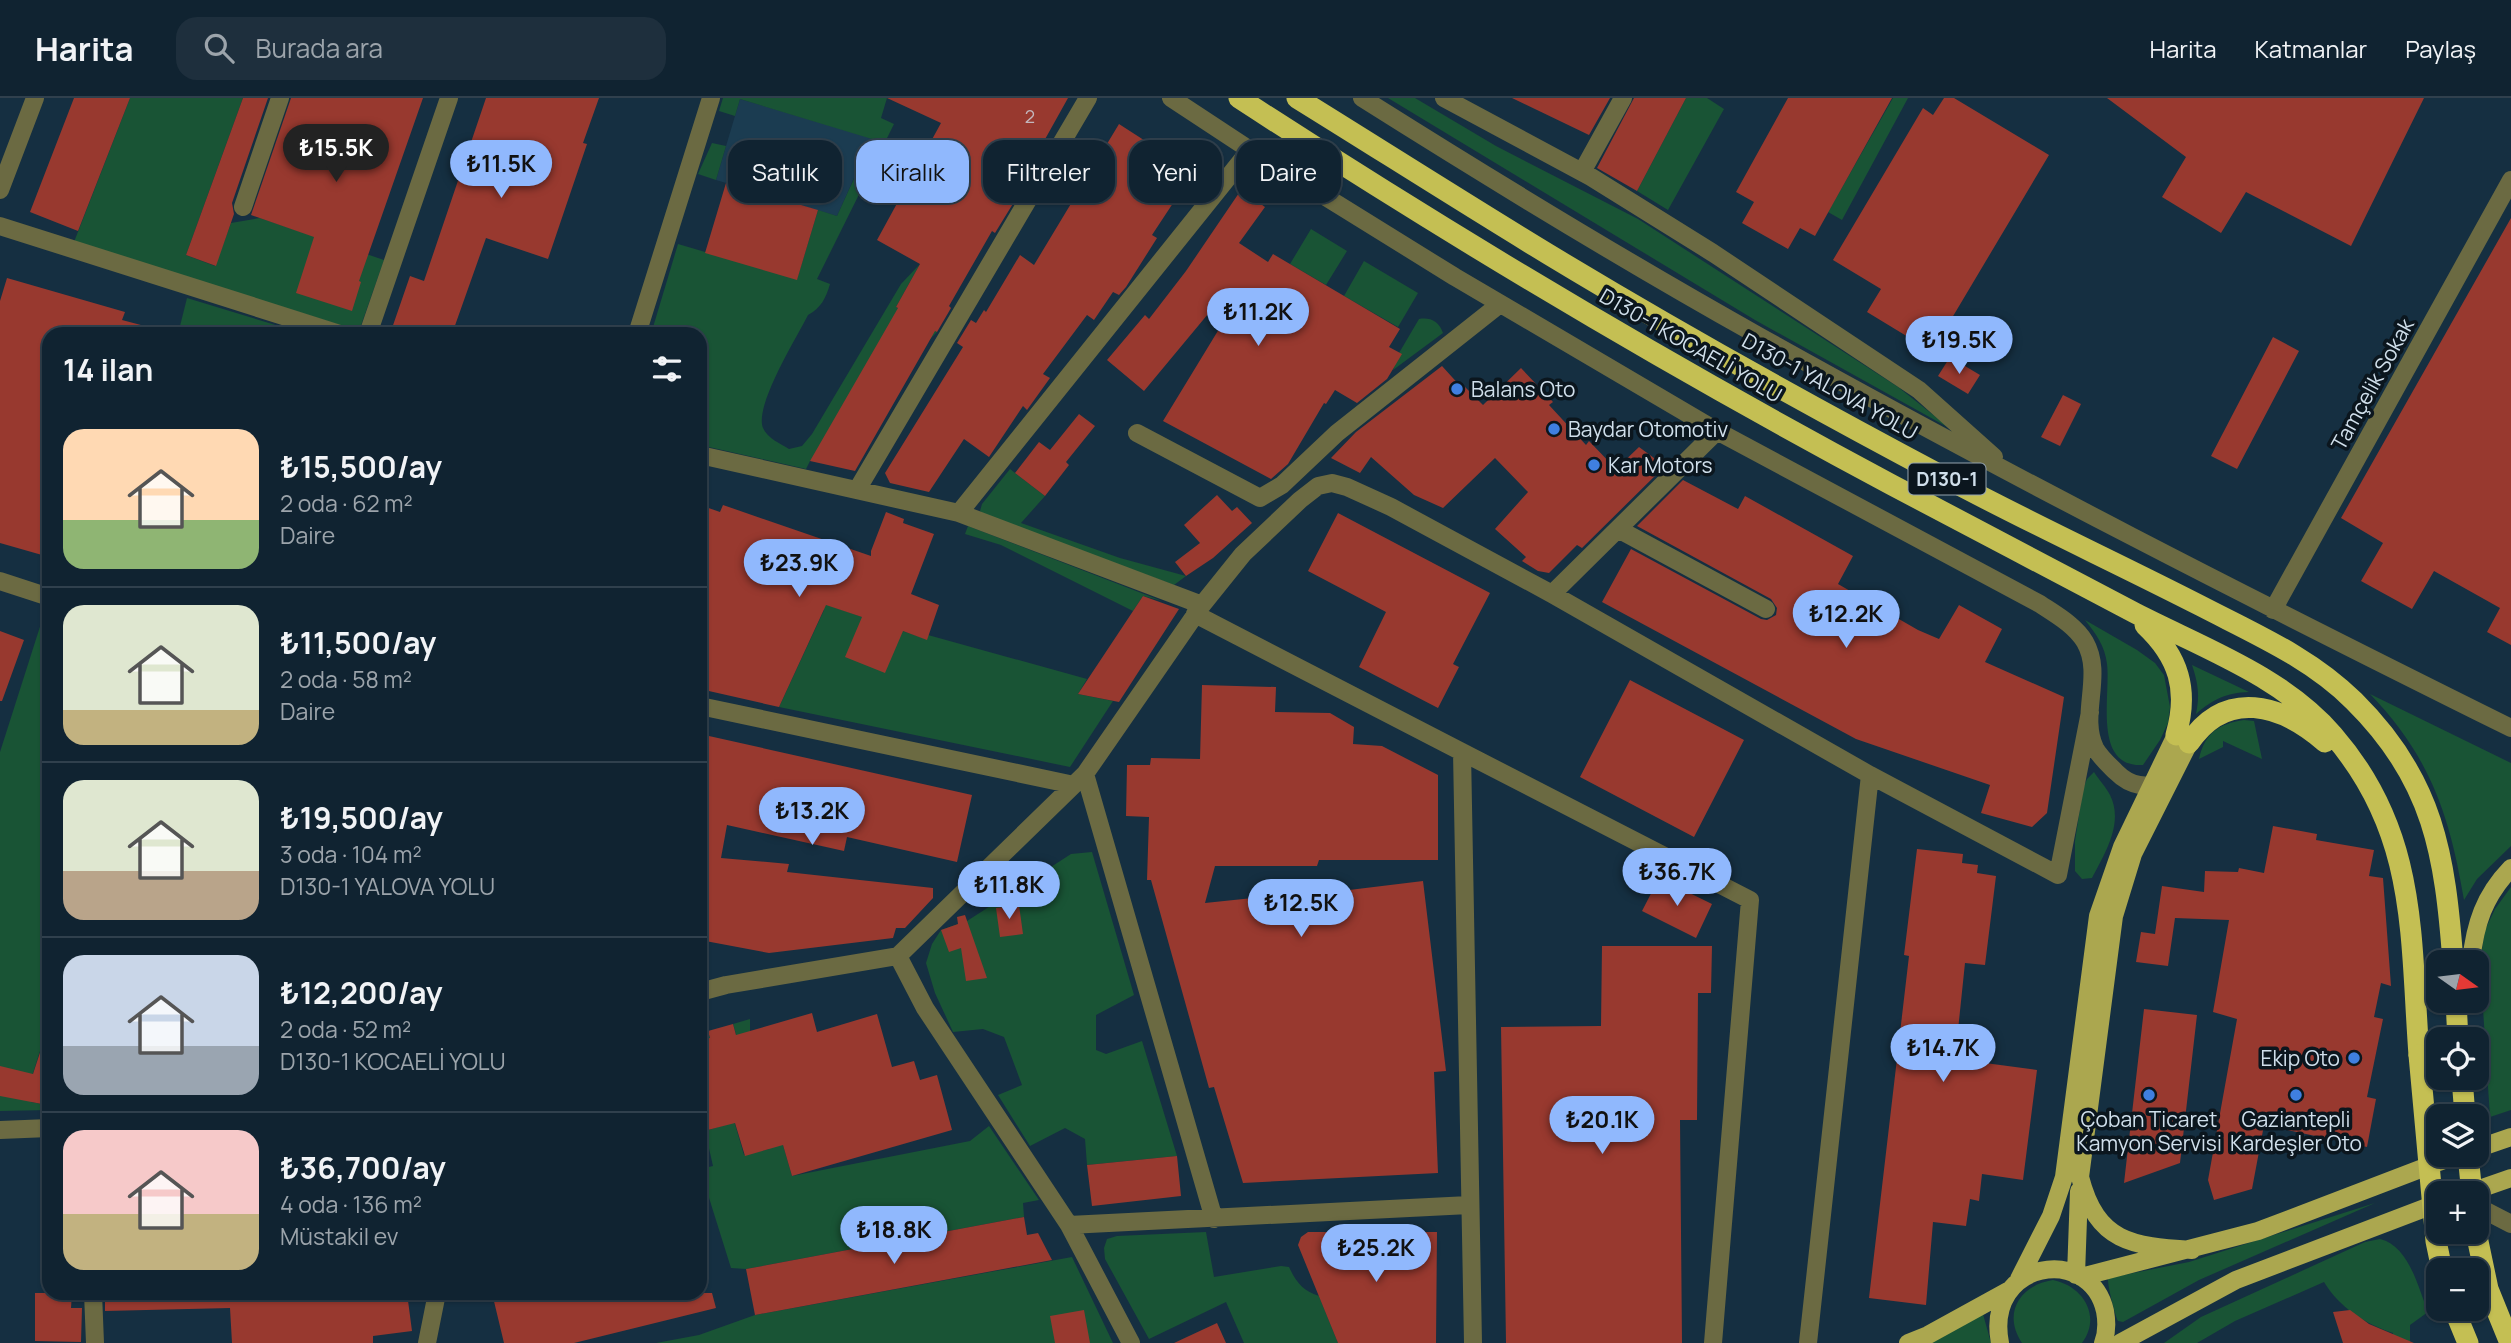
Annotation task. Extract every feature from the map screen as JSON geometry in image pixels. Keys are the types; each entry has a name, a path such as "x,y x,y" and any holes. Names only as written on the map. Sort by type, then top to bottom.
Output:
{"highway":[{"name":"D130-1 KOCAELİ YOLU","path":"1239,98 1376,187 1641,345 1786,428 2131,611"},
{"name":"D130-1 YALOVA YOLU","path":"1297,98 1549,255 1662,321 1945,478 2311,664 2371,718 2406,765 2418,787 2429,813 2444,869 2452,950"},
{"path":"2131,611 2162,640 2175,663 2183,703 2183,739"},
{"name":"D130-1","path":"2131,611 2263,677 2310,712 2333,735 2380,803 2393,834 2409,908 2419,1055 2440,1258"},
{"path":"2183,739 2211,718 2244,706 2260,707 2300,723 2361,772"},
{"path":"2479,1244 2488,1289 2510,1343"},
{"path":"2459,1321 2468,1343"}],"main road":[{"path":"2078,1276 2080,1177 2114,916 2133,854 2171,780 2183,739"},
{"path":"2000,1343 1997,1325 1999,1307 2014,1285 2051,1216 2064,1177 2098,916 2122,847 2151,786 2183,739"},
{"path":"2473,950 2482,911 2496,884 2511,868"},
{"path":"2489,1145 2511,1137"},
{"path":"2078,1276 2192,1250 2258,1231 2426,1167"},
{"path":"2080,1177 2092,1213 2116,1234 2131,1242 2150,1247 2192,1250"},
{"path":"2489,1186 2511,1178"},
{"path":"2120,1343 2236,1280 2426,1208"},
{"path":"1908,1343 1928,1335 2034,1272 2050,1269 2066,1270 2094,1289 2103,1304 2107,1321 2103,1343"}],"street":[{"path":"0,190 35,98"},
{"path":"243,206 280,98"},
{"path":"370,327 449,98"},
{"path":"639,327 711,98"},
{"path":"857,490 1088,98"},
{"path":"1171,98 1236,141"},
{"path":"1362,98 1473,168 1721,314 2017,478 2273,610 2511,728"},
{"path":"1444,98 1582,172 1713,254 1919,390 2017,478"},
{"path":"1474,115 1483,98"},
{"path":"1582,172 1623,98"},
{"path":"959,513 1236,167"},
{"name":"Tamçelik Sokak","path":"2273,610 2511,180"},
{"path":"707,990 898,956 1079,780 1199,610 1243,554 1300,500 1318,486 1332,484 1347,487 1391,507 1552,594 1870,775 2059,875 2091,712 2093,677 2092,659 2085,641 2071,626 2040,604 1717,431 1500,304 1336,203"},
{"path":"0,226 318,327"},
{"path":"1137,433 1259,498 1282,485 1345,426 1500,304"},
{"path":"1552,594 1717,431"},
{"path":"707,457 959,513 1199,610 1462,752 1749,900 1713,1343"},
{"path":"1618,529 1766,609"},
{"path":"0,581 42,595"},
{"path":"707,707 1079,780"},
{"path":"2091,712 2094,746 2124,780 2151,786 2171,780"},
{"path":"1462,752 1473,1343"},
{"path":"1808,1343 1870,775"},
{"path":"1079,780 1214,1219"},
{"path":"898,956 925,1008 1069,1225 1131,1343"},
{"path":"0,1130 42,1128"},
{"path":"1069,1225 1469,1205"},
{"path":"2489,1213 2511,1224"},
{"path":"93,1300 95,1343"},
{"path":"427,1343 436,1300"}],"shaded area":[{"path":"740,99 872,138 856,140 856,174 837,216 793,203 842,203 842,140 728,140 728,184 716,180"}],"green space":[{"path":"130,98 243,98 186,255 215,266 231,223 260,218 384,260 360,327 346,327 74,242"},
{"path":"723,98 887,98 881,118 894,124 886,140 872,140 740,99 735,116 719,111"},
{"path":"1388,98 1415,98 1496,146 1638,219 1898,387 1951,429 1755,320"},
{"path":"1686,98 1707,98 1724,109 1668,210 1637,191"},
{"path":"1893,98 1908,98 1842,220 1828,212"},
{"path":"712,143 726,146 716,180 698,174"},
{"path":"856,174 856,200 817,279 830,284 820,306 808,315 770,388 762,418 765,432 789,449 802,446 812,434 901,284 920,264 896,307 937,332 810,461 806,469 707,447 707,327 653,327 678,244 797,279 818,210 837,216"},
{"path":"1311,229 1347,251 1326,285 1290,264"},
{"path":"1364,261 1418,293 1398,327 1344,296"},
{"path":"187,298 282,327 180,327"},
{"path":"1419,319 1434,321 1443,333 1393,370 1399,353"},
{"path":"1010,469 1045,496 1021,523 1120,558 1186,576 1174,585 984,515 980,511 982,504"},
{"path":"968,526 1162,601 1143,596 1133,611 1001,545 965,534"},
{"path":"822,603 926,639 928,635 1087,679 1078,694 1113,701 1070,767 779,707 824,610"},
{"path":"42,620 42,1045 28,1089 31,1102 42,1104 42,1110 0,1111 0,752"},
{"path":"2085,620 2137,650 2155,663 2164,675 2170,707 2168,723 2143,765 2127,763 2116,755 2110,742 2107,727 2106,658"},
{"path":"2192,665 2249,692 2220,698 2196,714 2198,689"},
{"path":"2370,694 2511,763 2511,846 2477,879 2464,900 2452,841 2434,789 2408,741"},
{"path":"2244,720 2254,721 2262,759 2223,741 2223,747 2199,759 2205,743 2214,731"},
{"path":"2094,772 2110,795 2114,806 2114,827 2092,878 2082,879 2075,871 2075,841 2083,789"},
{"path":"1092,852 1134,995 1096,1015 1096,1050 1106,1054 1142,1041 1177,1156 1087,1165 1085,1139 1065,1128 1030,1146 998,1095 1022,1085 1004,1037 983,1029 953,1032 935,993 926,963 932,944 941,930 967,921 1071,854"},
{"path":"2511,887 2511,1110 2490,1117 2489,1027 2484,1027 2483,1013 2489,1013 2489,950 2482,950 2485,930 2495,909"},
{"path":"750,1019 750,1031 792,1176 970,1141 989,1126 1039,1200 1023,1203 1024,1217 746,1269 731,1268 707,1191 707,1167 713,1166 707,1130 725,1125 707,1044 708,1031 744,1155 769,1149 733,1024"},
{"path":"2375,1203 2199,1280 2123,1322 2118,1321 2108,1278 2189,1262"},
{"path":"1206,1232 1214,1277 1289,1267 1301,1285 1319,1296 1338,1343 1244,1343 1226,1302 1149,1339 1105,1259 1107,1239 1117,1236"},
{"path":"2380,1239 2390,1243 2405,1259 2416,1280 2426,1313 2410,1325 2410,1343 2393,1343 2393,1333 2354,1314 2337,1299 2324,1282 2235,1321 2197,1343 2164,1343 2201,1317 2365,1242"},
{"path":"1072,1257 1113,1343 656,1343 699,1335 755,1315"},
{"path":"2053,1280 2064,1283 2081,1295 2090,1313 2088,1333 2082,1343 2022,1343 2014,1321 2018,1302 2031,1288"},
{"path":"1983,1314 1991,1343 1921,1343"}],"building":[{"path":"74,98 130,98 78,231 30,212"},
{"path":"243,98 268,98 232,203 234,214 216,266 186,255"},
{"path":"291,98 423,98 359,281 361,282 352,311 296,293 314,237 251,215"},
{"path":"486,98 599,98 583,143 587,144 548,259 486,238 454,327 392,327 410,276 424,281"},
{"path":"887,98 1068,98 1045,140 983,140 983,203 1013,203 995,233 992,231 949,306 951,308 937,332 935,331 855,471 810,461 898,308 896,307 920,264 877,240 897,203 969,203 969,140 932,140 941,123"},
{"path":"1512,98 1610,98 1589,135"},
{"path":"1634,98 1686,98 1637,191 1597,168"},
{"path":"1788,98 1892,98 1815,236 1800,228 1788,249 1742,223 1754,202 1736,192"},
{"path":"1944,98 1954,98 2049,155 1946,328 1932,319 1918,343 1867,312 1881,289 1833,260 1923,108 1933,115"},
{"path":"2107,98 2424,98 2351,246 2246,192 2221,233 2162,197 2186,157"},
{"path":"1119,124 1144,140 1129,140 1129,203 1173,203 1152,235 1157,238 1126,287 1119,295 1113,292 1094,320 1087,315 1043,374 1050,378 1027,410 1023,406 989,457 964,439 929,492 890,483 885,473 963,347 957,343 971,320 976,323 984,310 986,312 1020,255 1034,265 1071,203 1115,203 1115,140 1109,140"},
{"path":"726,183 728,203 794,203 818,210 797,280 705,253"},
{"path":"1236,197 1236,203 1259,203 1265,207 1239,243 1268,262 1273,254 1400,329 1389,347 1402,354 1387,379 1357,403 1335,390 1326,404 1324,403 1288,464 1271,479 1163,421 1230,311 1218,302 1144,391 1107,360 1145,315 1149,319 1186,271"},
{"path":"2511,218 2511,645 2487,632 2500,608 2434,571 2412,609 2361,581 2383,543 2341,518"},
{"path":"7,278 125,312 122,320 148,327 42,327 42,555 0,543 0,301"},
{"path":"2273,337 2299,351 2237,469 2211,456"},
{"path":"1950,357 1980,375 1968,394 1938,376"},
{"path":"1442,366 1462,388 1464,386 1483,405 1521,368 1553,402 1549,405 1586,445 1589,441 1616,469 1639,447 1663,468 1582,548 1577,545 1549,573 1538,571 1522,561 1526,557 1495,529 1528,492 1495,458 1443,508 1414,495 1371,457 1360,473 1331,458 1356,432"},
{"path":"2063,395 2081,404 2060,446 2041,437"},
{"path":"1079,414 1095,426 1066,462 1069,465 1045,496 1015,473 1039,442 1050,450"},
{"path":"1683,480 1738,509 1745,496 1853,556 1838,584 1918,630 1939,639 1959,605 2002,629 1985,662 2064,697 2047,813 2032,827 1981,813 1990,785 1856,739 1602,602 1631,549 1761,619 1767,620 1776,615 1777,608 1771,599 1637,526"},
{"path":"1217,495 1232,511 1237,507 1252,523 1213,558 1186,576 1175,562 1200,543 1184,525"},
{"path":"723,505 871,556 886,512 904,519 903,523 934,534 911,594 939,605 927,640 903,631 885,673 845,657 862,617 826,605 779,707 707,691 707,507 720,512"},
{"path":"1338,513 1490,593 1453,664 1459,667 1438,708 1359,667 1386,612 1308,571"},
{"path":"1143,596 1179,609 1119,702 1078,694"},
{"path":"0,631 24,640 2,701 0,701"},
{"path":"1630,680 1744,740 1694,837 1580,777"},
{"path":"1202,685 1276,687 1275,712 1330,713 1354,727 1353,744 1382,746 1438,775 1438,860 1319,860 1317,866 1215,866 1205,903 1309,892 1308,895 1423,881 1446,1071 1434,1072 1438,1173 1243,1183 1214,1087 1209,1088 1151,880 1147,880 1149,817 1126,816 1127,765 1150,765 1151,758 1200,759"},
{"path":"707,736 972,795 957,862 847,837 844,851 727,825 721,858 789,864 787,872 933,888 933,898 905,928 896,928 893,938 769,953 707,941"},
{"path":"2273,826 2317,834 2316,840 2374,850 2369,876 2383,878 2391,986 2381,983 2374,1017 2383,1019 2367,1097 2376,1099 2367,1147 2264,1125 2252,1189 2214,1200 2208,1180 2237,1019 2213,1012 2229,920 2175,918 2168,966 2136,962 2141,932 2155,934 2162,886 2204,892 2205,871 2238,872 2239,868 2264,873"},
{"path":"1917,849 1963,854 1962,863 1978,865 1977,873 1996,876 1985,965 1965,963 1955,1059 2037,1070 2023,1180 1982,1174 1979,1201 1970,1199 1966,1226 1933,1222 1926,1305 1869,1298 1909,956 1904,955"},
{"path":"1659,878 1712,904 1696,938 1642,911"},
{"path":"1019,905 1023,934 1000,937 996,908"},
{"path":"965,915 987,978 966,981 961,948 949,952 941,930 958,924 957,917"},
{"path":"1602,946 1712,946 1711,993 1698,993 1697,1120 1680,1120 1682,1343 1506,1343 1501,1027 1601,1026"},
{"path":"2144,1009 2197,1015 2180,1163 2124,1183"},
{"path":"812,1013 817,1032 877,1014 892,1067 914,1061 920,1080 937,1075 952,1130 792,1176 783,1145 745,1156 735,1123 707,1130 708,1031 733,1024 736,1035"},
{"path":"42,1046 42,1104 0,1096 0,1066 33,1074"},
{"path":"1177,1156 1181,1196 1092,1206 1087,1165"},
{"path":"1024,1217 1027,1235 1038,1233 1052,1260 755,1315 746,1269"},
{"path":"1308,1232 1437,1232 1436,1343 1338,1343 1298,1245 1301,1237"},
{"path":"35,1293 42,1293 42,1300 72,1300 71,1308 82,1308 81,1342 35,1341"},
{"path":"707,1293 712,1293 716,1308 574,1343 504,1343 494,1300 707,1300"},
{"path":"105,1300 408,1300 412,1331 373,1336 373,1343 232,1343 230,1308 105,1311"},
{"path":"1084,1310 1090,1343 1055,1343 1050,1316"},
{"path":"2350,1310 2369,1324 2414,1343 2343,1343 2333,1312"},
{"path":"1217,1323 1226,1343 1174,1343"}],"place":[{"name":"Balans Oto","path":"1457,389"},
{"name":"Baydar Otomotiv","path":"1554,429"},
{"name":"Kar Motors","path":"1594,465"},
{"name":"Ekip Oto","path":"2354,1058"},
{"name":"Çoban Ticaret Kamyon Servisi","path":"2149,1095"},
{"name":"Gaziantepli Kardeşler Oto","path":"2296,1095"}]}
